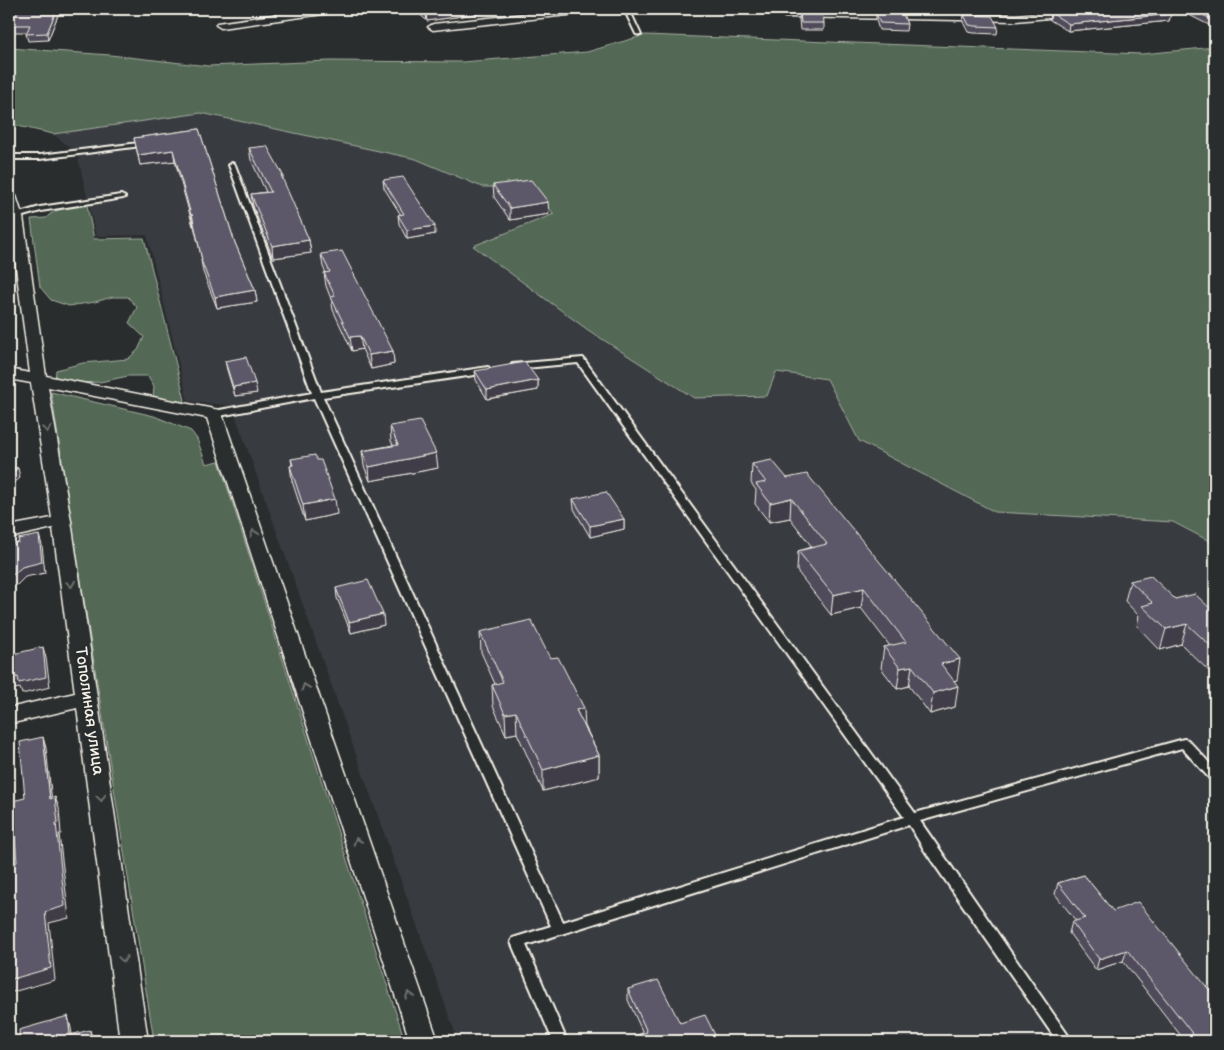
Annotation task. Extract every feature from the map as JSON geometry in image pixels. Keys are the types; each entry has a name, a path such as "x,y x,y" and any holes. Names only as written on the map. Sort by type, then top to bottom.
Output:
{"street":[{"path":"221,25 338,9"},
{"path":"433,27 595,9"},
{"path":"785,14 856,12 1013,14 1114,9"},
{"name":"Тополиная улица","path":"9,196 62,521 134,1041"},
{"path":"9,374 214,414 424,1041"},
{"path":"9,532 62,521"},
{"path":"9,716 87,698"}],"lane":[{"path":"626,9 639,34"},
{"path":"9,157 77,153 151,143"},
{"path":"232,165 318,395 559,928"},
{"path":"12,216 40,209 122,197"},
{"path":"214,414 318,395 500,369 580,360 912,819 930,848 1065,1041"},
{"path":"560,1041 518,942 912,819 1184,743 1215,778"}],"shaded area":[{"path":"201,113 416,159 482,187 516,187 535,191 554,214 473,247 588,330 694,398 775,372 827,379 859,441 995,512 1173,522 1215,544 1215,1041 458,1041 232,406 188,401 147,235 96,236 77,153 53,134"}],"green space":[{"path":"645,35 1142,54 1215,47 1215,544 1173,522 995,512 859,441 827,379 776,372 767,396 694,398 588,330 473,246 554,214 534,191 516,187 482,187 416,159 201,113 53,134 9,124 9,48 110,55 208,66 330,61 462,62 587,52"},
{"path":"87,205 94,239 144,238 185,400 182,403 153,397 154,386 148,376 128,376 100,382 80,383 55,379 56,370 83,363 128,359 138,350 144,337 129,323 137,307 128,297 112,297 69,306 51,300 40,287 31,219 46,218 55,211"},
{"path":"51,392 154,416 191,431 197,439 206,464 219,461 405,1041 154,1041"}],"building":[{"path":"21,9 57,9 47,33 26,34 30,25 9,25 9,20"},
{"path":"420,9 468,9 426,14"},
{"path":"1098,9 1160,9 1171,14 1069,24 1051,13"},
{"path":"1191,9 1215,9 1215,21"},
{"path":"800,12 823,13 824,23 801,23"},
{"path":"876,14 903,14 907,24 880,23"},
{"path":"964,15 992,16 998,27 969,25"},
{"path":"199,129 235,243 255,290 215,297 201,260 192,214 173,150 138,155 134,138"},
{"path":"267,146 283,175 281,175 309,240 272,246 251,194 271,192 249,148"},
{"path":"403,177 435,226 407,230 398,215 404,214 383,180"},
{"path":"531,180 548,202 510,208 493,185"},
{"path":"342,251 393,351 369,355 360,336 350,337 331,297 335,296 324,273 330,272 321,254"},
{"path":"246,357 255,383 233,387 225,361"},
{"path":"525,362 538,380 487,390 475,371"},
{"path":"420,421 436,453 369,467 362,451 398,445 390,426"},
{"path":"315,455 317,460 321,460 335,499 303,505 290,466 293,465 291,459"},
{"path":"772,460 787,478 807,474 960,659 941,664 958,686 933,693 912,666 900,668 884,647 906,642 864,588 833,595 798,551 827,544 791,498 770,503 756,484 766,482 752,464"},
{"path":"9,466 18,468 9,475"},
{"path":"606,492 624,519 590,526 573,499"},
{"path":"39,535 42,562 22,567 9,576 9,544 19,542 18,539"},
{"path":"1151,576 1175,599 1195,594 1215,613 1215,650 1187,624 1166,629 1142,606 1153,603 1130,581"},
{"path":"368,580 383,614 349,622 336,588"},
{"path":"531,620 550,658 558,657 584,708 576,710 599,755 543,770 516,712 505,714 492,685 503,682 480,632"},
{"path":"43,647 46,677 19,683 18,677 9,679 9,655"},
{"path":"43,737 50,799 55,797 65,906 45,912 51,968 9,980 9,864 17,862 12,801 25,798 20,742"},
{"path":"1084,875 1113,911 1138,902 1215,997 1215,1041 1198,1041 1127,950 1099,959 1072,922 1085,918 1058,883"},
{"path":"658,980 680,1023 705,1015 718,1041 637,1041 634,1036 647,1032 628,989"},
{"path":"68,1016 70,1035 90,1030 91,1041 20,1041 19,1030"}]}
